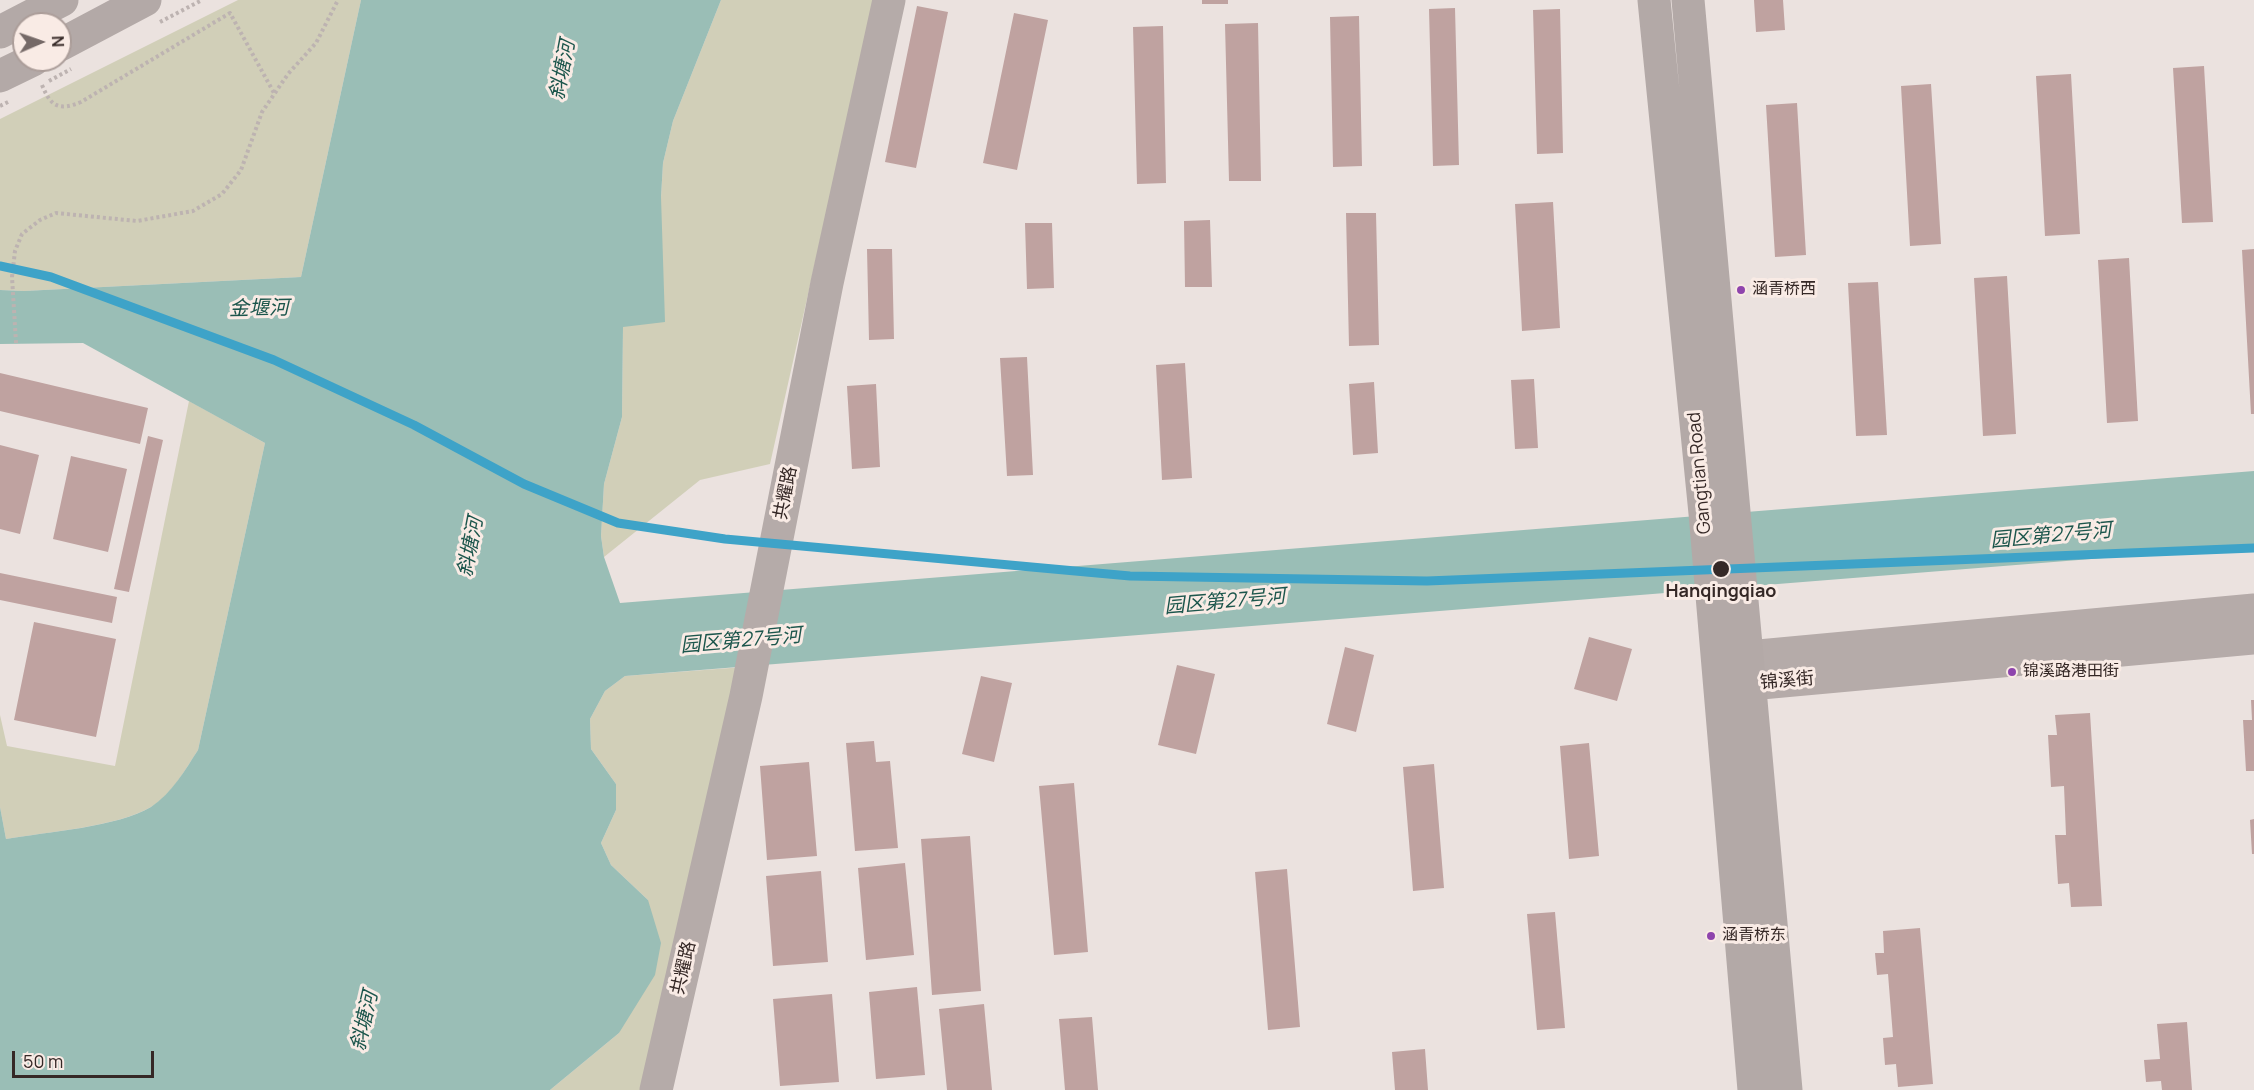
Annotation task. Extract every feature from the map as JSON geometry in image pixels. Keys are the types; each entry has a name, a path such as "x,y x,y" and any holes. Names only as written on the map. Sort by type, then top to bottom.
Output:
{"main road":[{"path":"0,32 62,0"},
{"path":"72,39 145,0"},
{"name":"Gangtian Road","path":"1654,0 1719,511"},
{"name":"Gangtian Road","path":"1688,0 1719,511 1727,602 1718,673 1754,1090"},
{"path":"0,76 37,73"},
{"name":"Gangtian Road","path":"1727,602 1749,671 1786,1090"}],"street":[{"name":"共耀路","path":"656,1090 746,696 825,295 889,0"},
{"name":"锦溪街","path":"1749,671 2254,610"},
{"name":"锦溪街","path":"1718,673 2254,638"}],"path":[{"path":"16,344 12,277 15,251 22,234 40,220 56,213 147,220 193,211 222,194 241,171 262,112 288,74 316,43 338,0"},
{"path":"37,73 46,96 54,105 67,108 81,102 230,13 274,94"}],"shaded area":[{"path":"238,0 361,0 301,277 24,291 0,290 0,119"},
{"path":"721,0 874,0 770,464 700,480 604,557 601,536 604,484 622,417 623,327 661,197 663,163 673,121"},
{"path":"189,401 265,443 198,750 178,781 159,802 137,814 101,824 6,839 0,807 0,715 7,746 115,766"},
{"path":"744,667 659,1090 550,1090 619,1033 648,900 611,865 601,843 616,810 616,784 591,749 590,719 605,691 625,676"}],"water":[{"path":"361,0 721,0 673,121 663,163 661,197 665,322 623,327 622,417 604,484 601,536 604,557 620,603 2254,471 2254,546 625,676 605,691 590,719 591,749 616,784 616,810 601,843 611,865 648,900 661,943 655,975 619,1033 550,1090 0,1090 0,807 6,839 61,831 101,824 137,814 159,801 178,781 198,750 265,443 83,343 0,344 0,290 24,291 301,277"}],"building":[{"path":"1202,0 1228,0 1228,4 1202,4"},
{"path":"1754,0 1783,0 1785,30 1756,32"},
{"path":"917,6 948,12 916,168 885,162"},
{"path":"1455,8 1459,165 1433,166 1429,9"},
{"path":"1560,9 1563,153 1537,154 1533,10"},
{"path":"1014,13 1048,20 1017,170 983,163"},
{"path":"1359,16 1362,166 1333,167 1330,17"},
{"path":"1258,23 1261,181 1229,181 1225,24"},
{"path":"1163,26 1166,183 1137,184 1133,27"},
{"path":"2204,66 2213,222 2182,223 2173,68"},
{"path":"2071,74 2080,234 2045,236 2036,76"},
{"path":"1931,84 1941,244 1910,246 1901,86"},
{"path":"1797,103 1806,255 1775,257 1766,105"},
{"path":"1553,202 1560,328 1522,331 1515,204"},
{"path":"1346,213 1376,213 1379,345 1349,346"},
{"path":"1210,220 1212,287 1185,287 1184,221"},
{"path":"1025,223 1052,223 1054,288 1027,289"},
{"path":"867,249 892,249 894,339 869,340"},
{"path":"2254,249 2254,414 2251,414 2242,250"},
{"path":"2129,258 2138,421 2107,423 2098,260"},
{"path":"2007,276 2016,434 1983,436 1974,278"},
{"path":"1878,282 1887,435 1856,436 1848,283"},
{"path":"1027,357 1033,475 1007,476 1000,358"},
{"path":"1185,363 1192,478 1162,480 1156,365"},
{"path":"0,373 148,408 140,444 0,411"},
{"path":"1534,379 1538,448 1515,449 1511,380"},
{"path":"1374,382 1378,453 1353,455 1349,384"},
{"path":"876,384 880,467 852,469 847,386"},
{"path":"148,436 163,440 129,592 114,589"},
{"path":"0,445 39,455 20,534 0,529"},
{"path":"71,456 127,469 108,552 53,539"},
{"path":"0,573 117,597 112,623 0,600"},
{"path":"34,622 116,639 96,737 14,720"},
{"path":"1589,637 1632,649 1617,701 1574,689"},
{"path":"1345,647 1374,655 1356,732 1327,724"},
{"path":"1177,665 1215,674 1196,754 1158,745"},
{"path":"981,676 1012,683 994,762 962,754"},
{"path":"2251,700 2254,700 2254,771 2246,771 2243,720 2252,720"},
{"path":"2090,713 2102,906 2071,907 2069,883 2058,884 2055,835 2066,835 2064,786 2051,787 2048,735 2057,735 2055,715"},
{"path":"874,741 876,762 890,761 898,848 855,851 846,743"},
{"path":"1589,743 1599,856 1569,859 1560,746"},
{"path":"809,762 817,856 767,860 760,766"},
{"path":"1434,764 1444,888 1413,891 1403,767"},
{"path":"1074,783 1088,952 1054,955 1039,786"},
{"path":"2254,819 2254,854 2252,854 2250,820"},
{"path":"970,836 981,991 932,995 921,839"},
{"path":"905,863 914,955 866,960 858,868"},
{"path":"1287,869 1300,1027 1268,1030 1255,872"},
{"path":"821,871 828,962 773,966 766,876"},
{"path":"1555,912 1565,1028 1537,1030 1527,914"},
{"path":"1920,928 1933,1084 1898,1087 1896,1064 1885,1065 1883,1038 1893,1037 1888,974 1877,975 1875,953 1884,953 1883,931"},
{"path":"917,987 925,1075 876,1079 869,992"},
{"path":"832,994 839,1082 780,1086 773,999"},
{"path":"984,1004 992,1090 947,1090 939,1009"},
{"path":"1092,1017 1098,1090 1065,1090 1059,1019"},
{"path":"2187,1022 2192,1090 2162,1090 2161,1081 2146,1082 2144,1060 2160,1059 2157,1024"},
{"path":"1425,1049 1428,1090 1395,1090 1392,1052"}],"transit line":[{"path":"0,266 51,277 274,360 414,425 524,484 618,523 725,539 1130,576 1427,581 2254,548"}],"place":[{"name":"涵青桥西","path":"1741,290"},
{"name":"Hanqingqiao","path":"1721,569"},
{"name":"锦溪路港田街","path":"2012,672"},
{"name":"涵青桥东","path":"1711,936"}],"water label":[{"name":"斜塘河","path":"563,70"},
{"name":"金堰河","path":"259,309"},
{"name":"园区第27号河","path":"2051,536"},
{"name":"斜塘河","path":"471,547"},
{"name":"园区第27号河","path":"1225,602"},
{"name":"园区第27号河","path":"741,641"},
{"name":"斜塘河","path":"365,1021"}]}
